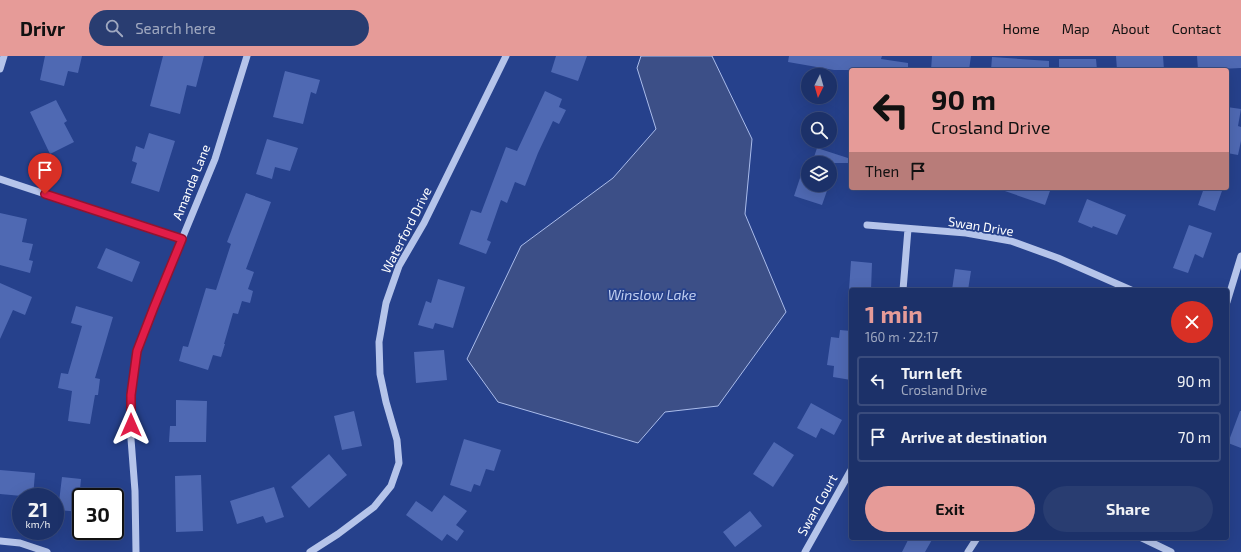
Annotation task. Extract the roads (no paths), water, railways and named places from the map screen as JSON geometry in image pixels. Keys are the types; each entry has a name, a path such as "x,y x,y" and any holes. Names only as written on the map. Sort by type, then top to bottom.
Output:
{"street":[{"path":"0,69 4,56"},
{"name":"Amanda Lane","path":"136,552 135,491 131,439 131,395 137,351 215,158 247,56"},
{"name":"Waterford Drive","path":"310,552 338,534 374,507 391,486 399,463 397,440 380,374 379,342 386,303 399,266 424,223 506,56"},
{"path":"0,179 182,239"},
{"name":"Swan Drive","path":"867,225 966,233 1011,241 1058,258 1126,288"},
{"path":"902,288 908,229"},
{"path":"1229,295 1241,256"},
{"name":"Swan Court","path":"805,552 849,474"},
{"path":"968,552 976,540"},
{"path":"1146,540 1171,552"},
{"path":"0,541 20,544 47,552"}],"water":[{"name":"Winslow Lake","path":"641,56 712,56 752,139 745,214 786,312 718,406 665,412 638,443 498,402 467,359 521,246 613,178 656,129 637,68"}]}
